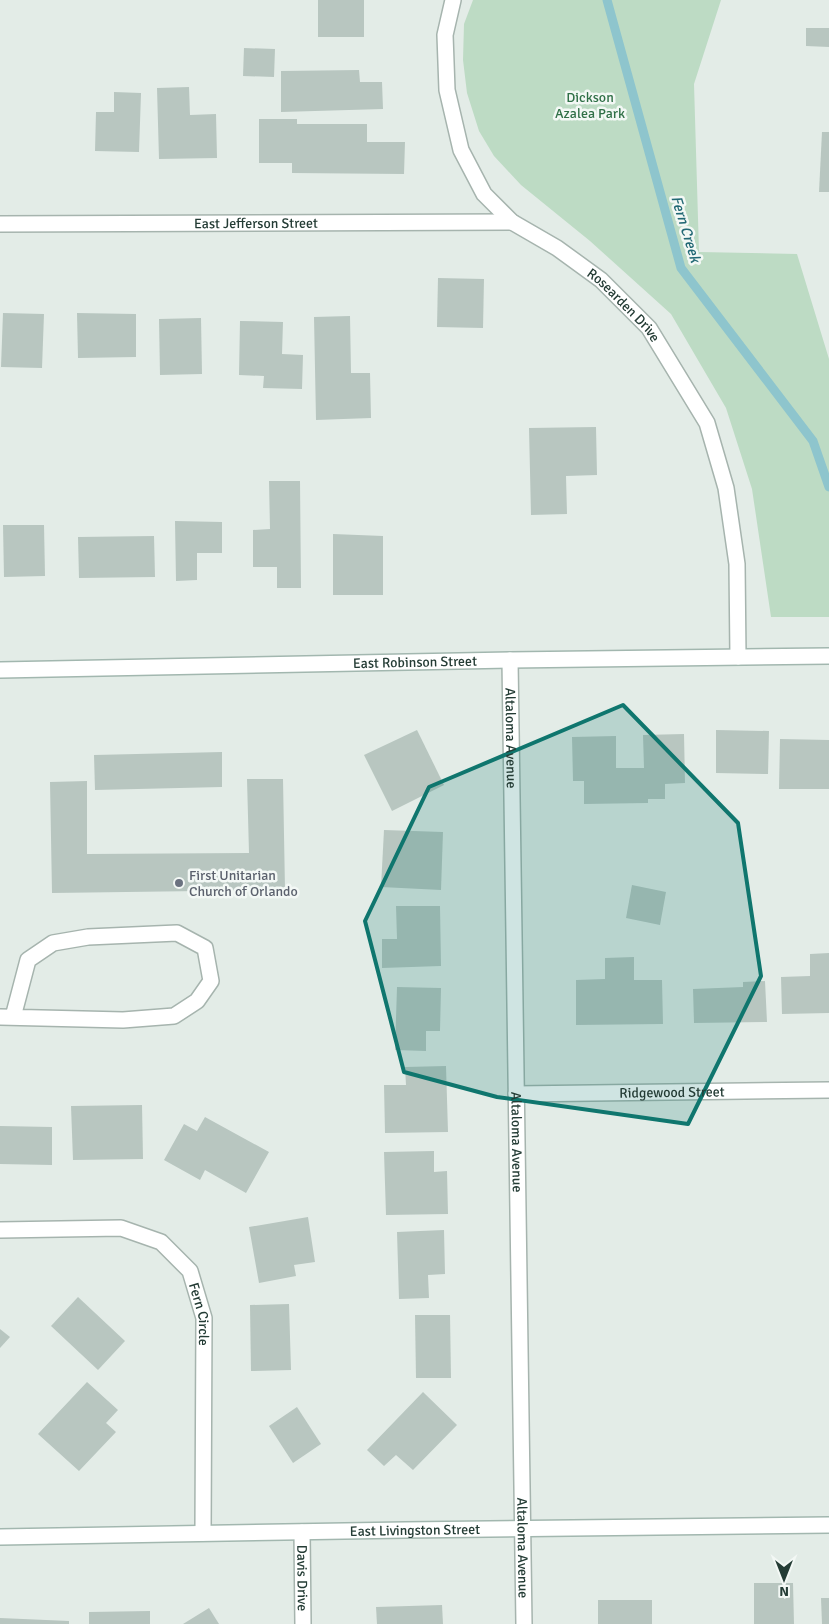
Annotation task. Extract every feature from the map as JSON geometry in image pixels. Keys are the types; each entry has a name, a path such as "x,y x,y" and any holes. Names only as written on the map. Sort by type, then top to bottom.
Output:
{"street":[{"name":"Rosearden Drive","path":"453,0 445,35 447,90 461,150 484,194 512,222 557,248 601,280 649,328 707,423 726,488 737,564 738,657"},
{"name":"East Jefferson Street","path":"0,224 512,222"},
{"name":"East Robinson Street","path":"0,670 829,656"},
{"name":"Altaloma Avenue","path":"510,660 524,1624"},
{"path":"177,933 205,948 211,981 197,1002 174,1016 123,1020 7,1017 28,960 53,943 88,936 177,933"},
{"name":"Ridgewood Street","path":"516,1094 829,1090"},
{"name":"Fern Circle","path":"0,1230 121,1228 161,1242 190,1271 204,1318 203,1533"},
{"name":"East Livingston Street","path":"0,1536 522,1527 829,1525"},
{"name":"Davis Drive","path":"302,1532 303,1624"}],"highlighted area":[{"path":"623,705 738,823 761,976 688,1124 497,1097 404,1072 365,921 429,787"}],"green space":[{"name":"Dickson Azalea Park","path":"473,0 721,0 694,84 699,252 797,254 829,359 829,617 771,617 752,489 726,408 671,314 590,241 521,185 494,156 479,131 467,93 463,60 464,24"}],"building":[{"path":"318,0 364,0 364,37 318,37"},
{"path":"806,28 829,28 829,47 806,46"},
{"path":"244,48 275,49 274,77 243,76"},
{"path":"359,70 360,82 382,82 383,109 281,112 281,71"},
{"path":"189,87 190,115 216,114 217,158 159,159 157,88"},
{"path":"114,92 141,93 139,152 95,151 96,112 114,112"},
{"path":"259,119 297,119 297,124 367,124 367,142 405,142 404,174 292,173 292,163 259,163"},
{"path":"822,132 829,132 829,192 819,192"},
{"path":"438,278 484,279 483,328 437,327"},
{"path":"3,313 44,314 42,368 1,367"},
{"path":"77,313 136,314 136,357 78,358"},
{"path":"350,316 351,373 370,373 371,418 316,420 314,317"},
{"path":"201,318 202,374 160,375 159,319"},
{"path":"240,321 283,322 282,354 303,355 302,389 263,388 264,376 239,375"},
{"path":"596,427 597,475 566,476 567,514 531,515 529,428"},
{"path":"269,481 300,481 301,588 277,588 277,567 253,567 253,530 270,529"},
{"path":"175,521 222,522 222,553 197,553 197,580 176,581"},
{"path":"3,525 44,525 45,576 4,577"},
{"path":"333,534 383,536 383,595 333,595"},
{"path":"154,536 155,577 79,578 78,537"},
{"path":"417,730 444,785 392,811 364,755"},
{"path":"716,730 769,731 768,774 716,773"},
{"path":"684,734 685,783 665,784 665,799 648,799 648,803 584,804 584,781 573,781 572,737 616,736 616,768 644,768 643,735"},
{"path":"780,739 829,740 829,789 779,789"},
{"path":"222,752 222,787 95,790 94,755"},
{"path":"247,779 283,779 285,890 52,893 50,782 87,781 87,854 249,853"},
{"path":"384,830 443,832 441,890 381,887"},
{"path":"632,885 666,892 660,925 626,918"},
{"path":"396,906 440,906 441,966 382,968 382,939 397,939"},
{"path":"829,953 829,1013 782,1014 781,977 810,976 810,954"},
{"path":"634,957 634,980 662,980 663,1024 576,1025 576,980 605,979 605,958"},
{"path":"765,981 767,1022 694,1023 693,989 743,987 743,982"},
{"path":"397,987 441,988 440,1031 426,1031 426,1051 395,1050"},
{"path":"446,1066 448,1132 385,1133 384,1085 406,1085 405,1067"},
{"path":"142,1105 143,1159 73,1160 71,1106"},
{"path":"205,1117 269,1152 246,1193 205,1170 200,1180 164,1160 184,1124 197,1131"},
{"path":"0,1126 52,1127 52,1165 0,1164"},
{"path":"434,1151 434,1172 447,1171 448,1214 386,1215 384,1152"},
{"path":"308,1217 315,1262 294,1265 296,1276 259,1283 249,1227"},
{"path":"444,1230 445,1274 428,1275 429,1298 399,1299 397,1232"},
{"path":"78,1297 125,1341 98,1370 51,1326"},
{"path":"289,1304 291,1370 251,1371 250,1305"},
{"path":"415,1315 450,1315 451,1378 416,1378"},
{"path":"0,1329 10,1337 0,1348"},
{"path":"87,1382 118,1410 106,1423 116,1432 79,1471 38,1434"},
{"path":"423,1392 457,1425 413,1470 396,1455 384,1466 367,1450"},
{"path":"297,1407 321,1444 293,1463 269,1426"},
{"path":"754,1583 793,1583 794,1624 754,1624"},
{"path":"821,1598 829,1598 829,1624 822,1624"},
{"path":"598,1600 652,1600 652,1624 598,1624"},
{"path":"442,1605 443,1624 377,1624 376,1607"},
{"path":"209,1608 219,1624 183,1624"},
{"path":"150,1611 150,1624 89,1624 89,1612"},
{"path":"0,1618 69,1621 69,1624 0,1624"}],"waterway":[{"name":"Fern Creek","path":"607,0 681,268 813,441 829,487"}],"place":[{"name":"First Unitarian Church of Orlando","path":"179,883"}]}
